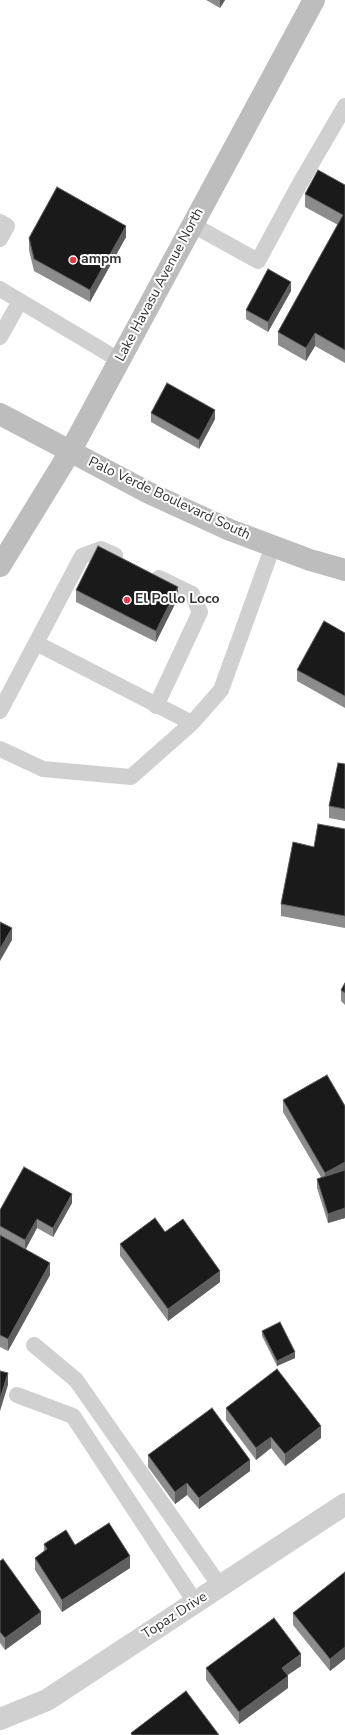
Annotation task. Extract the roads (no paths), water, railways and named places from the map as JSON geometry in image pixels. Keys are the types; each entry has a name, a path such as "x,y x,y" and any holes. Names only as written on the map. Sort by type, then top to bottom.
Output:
{"main road":[{"name":"Lake Havasu Avenue North","path":"0,566 70,452 314,0"},
{"name":"Palo Verde Boulevard South","path":"0,414 149,494 230,530 310,560 345,570"}],"street":[{"name":"Topaz Drive","path":"0,1719 47,1700 345,1504"}],"lane":[{"path":"192,224 258,261 298,186 345,106"},
{"path":"0,222 7,226 0,238"},
{"path":"0,289 120,360"},
{"path":"0,337 20,301"},
{"path":"0,749 43,769 131,777 192,723 221,690 273,546"},
{"path":"0,711 82,556 101,549 192,594 200,612 156,706"},
{"path":"36,643 156,706 192,723"},
{"path":"34,1345 76,1380 220,1586"},
{"path":"17,1395 73,1416 195,1602"}],"place":[{"name":"ampm","path":"73,260"},
{"name":"El Pollo Loco","path":"127,600"}]}
